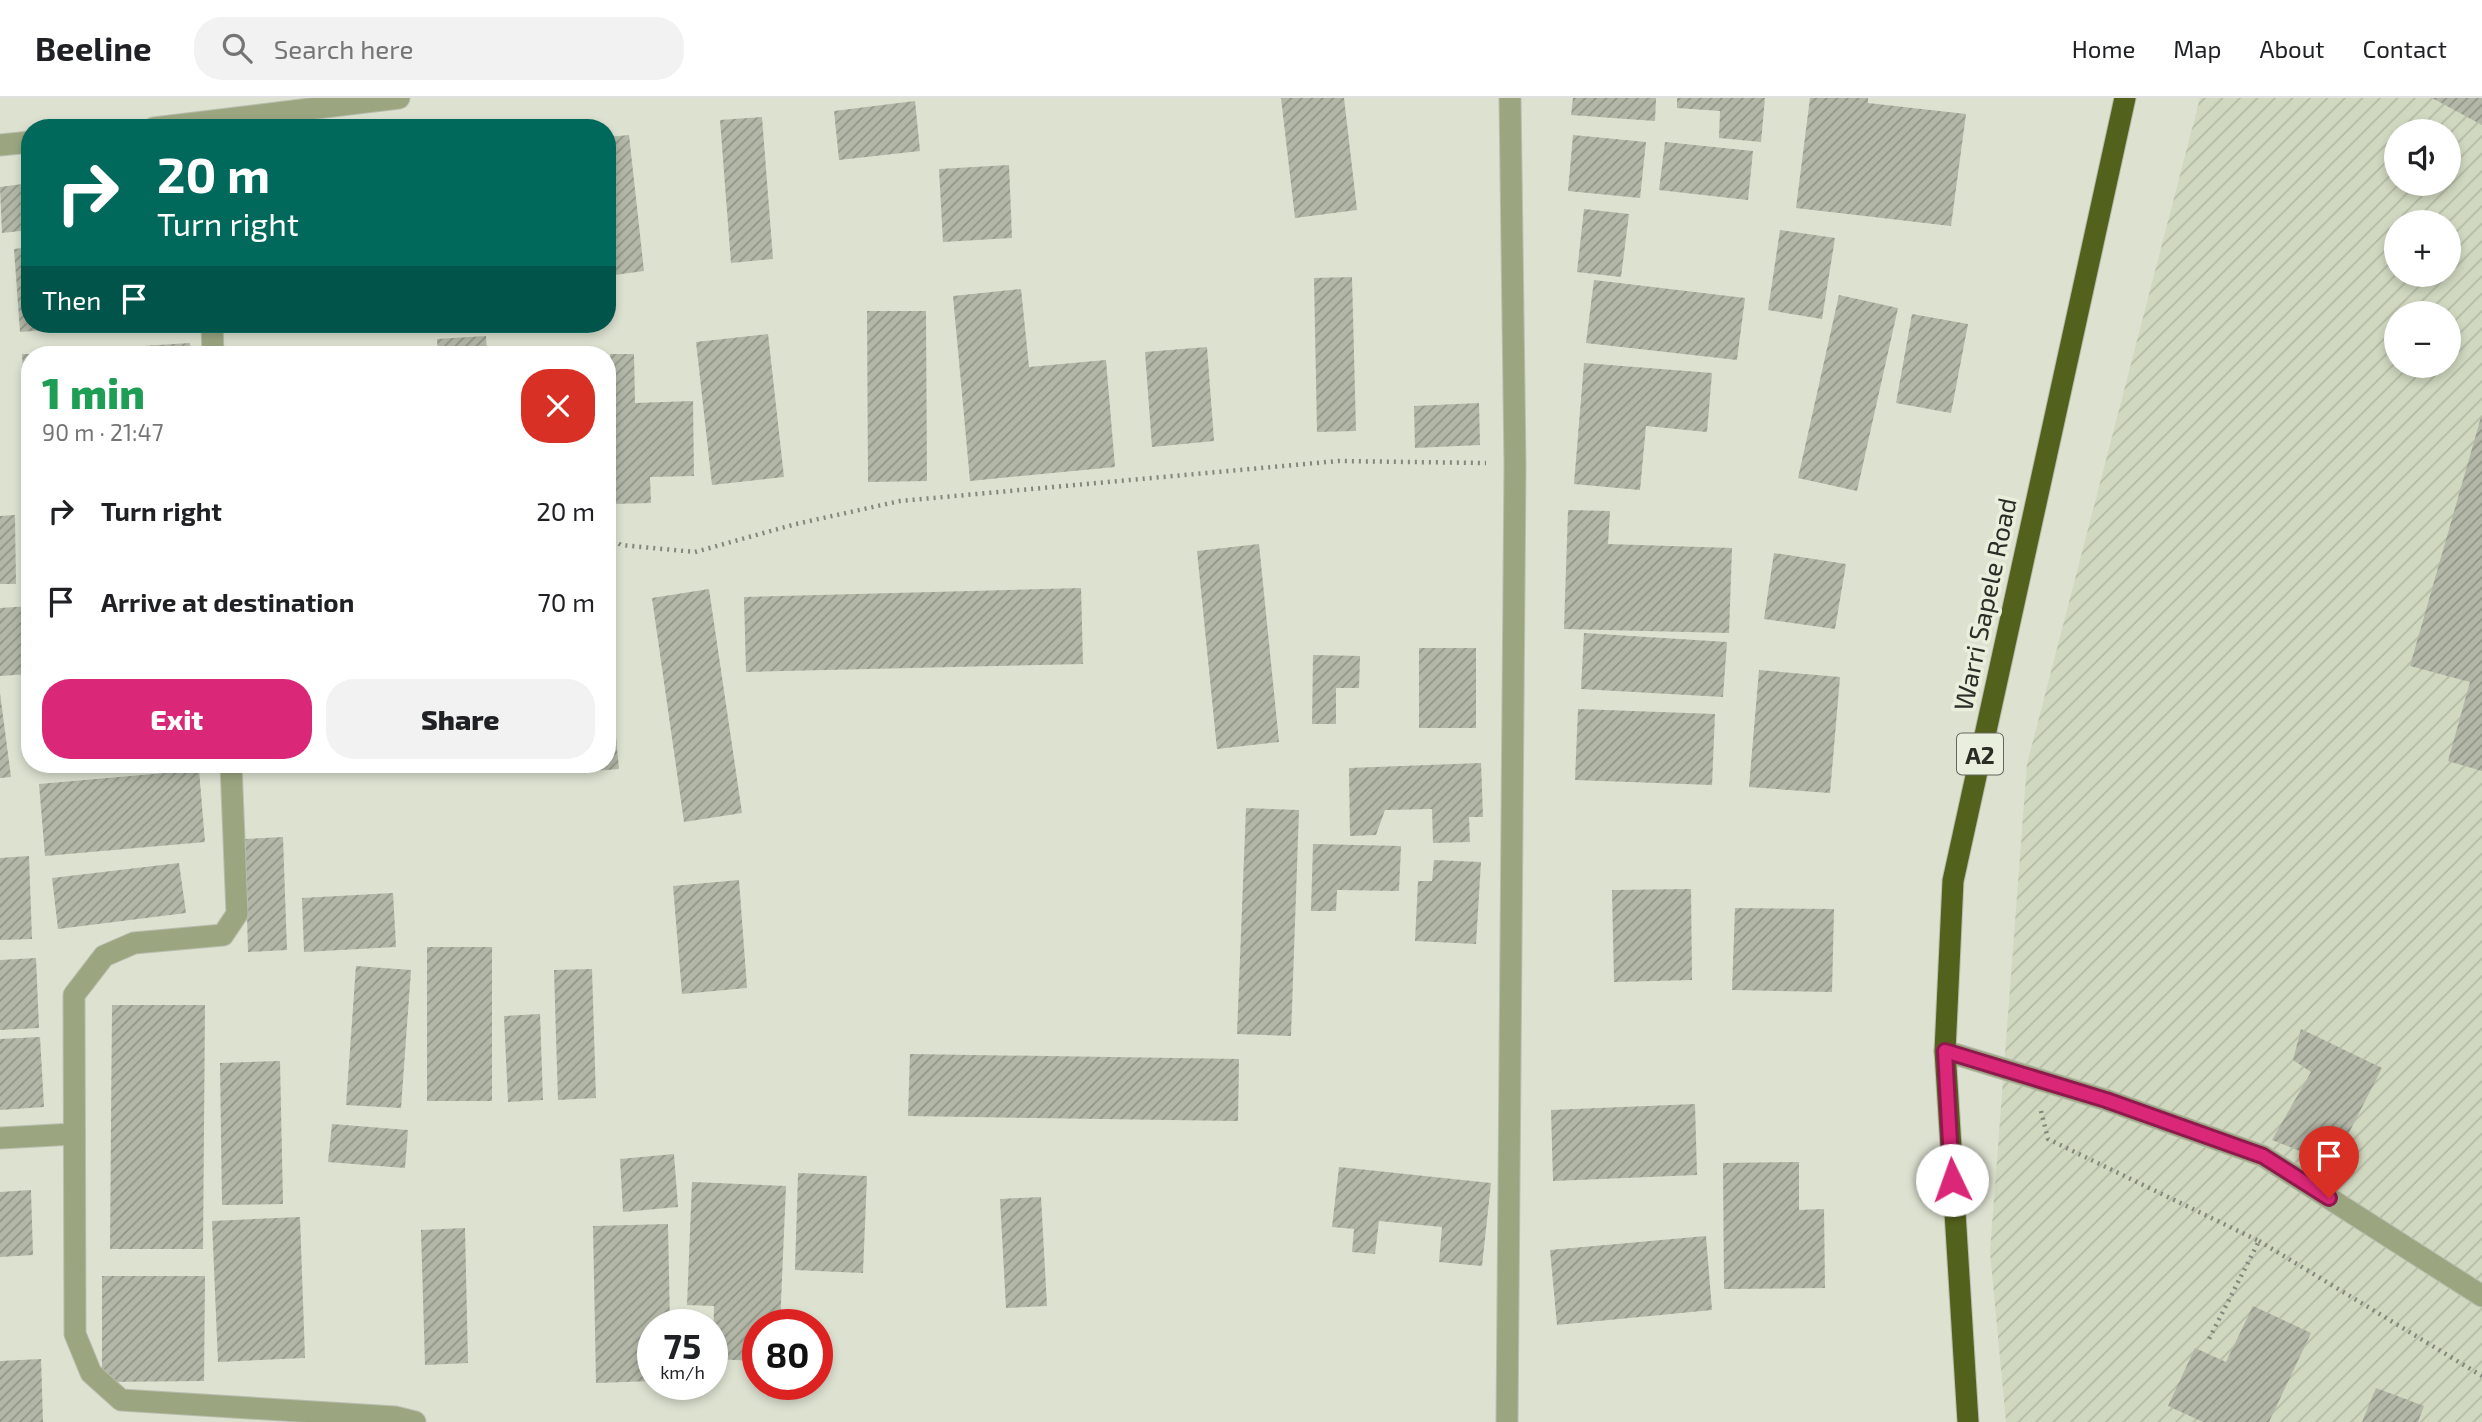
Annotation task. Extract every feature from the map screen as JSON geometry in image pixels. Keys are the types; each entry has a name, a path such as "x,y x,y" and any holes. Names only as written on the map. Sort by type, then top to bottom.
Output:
{"highway":[{"name":"Warri Sapele Road","path":"1968,1422 1945,1051 1953,881 2125,98"}],"street":[{"path":"201,119 399,98"},
{"path":"1507,1422 1515,464 1510,98"},
{"path":"0,145 21,143"},
{"path":"231,773 237,914 223,935 134,943 104,956 74,995 75,1334 91,1373 121,1400 395,1417 415,1422"},
{"path":"1945,1051 2106,1100 2263,1156 2482,1296"},
{"path":"0,1138 74,1134"}],"path":[{"path":"616,542 621,545 695,552 796,524 900,501 1338,461 1515,464"},
{"path":"2031,1076 2048,1139 2259,1241 2482,1376"},
{"path":"2208,1341 2259,1241"}],"shaded area":[{"path":"2200,98 2482,98 2482,1422 2006,1422 1990,1252 2027,764"}],"building":[{"path":"1281,98 1344,98 1357,210 1295,218"},
{"path":"1573,98 1656,98 1655,121 1571,115"},
{"path":"1677,98 1765,98 1761,142 1719,138 1720,111 1677,108"},
{"path":"1810,98 1868,98 1868,103 1966,114 1951,226 1796,208"},
{"path":"2432,98 2482,98 2482,125"},
{"path":"915,101 920,151 839,160 834,111"},
{"path":"762,117 773,259 731,263 720,120"},
{"path":"629,135 644,271 616,275 616,136"},
{"path":"1573,135 1646,142 1640,198 1568,191"},
{"path":"1665,142 1753,151 1748,200 1659,190"},
{"path":"1009,165 1012,238 943,242 939,169"},
{"path":"21,184 21,231 2,233 0,187"},
{"path":"1584,209 1629,214 1621,277 1577,272"},
{"path":"1780,230 1835,238 1822,319 1768,310"},
{"path":"21,248 21,332 20,332 14,249"},
{"path":"1352,277 1356,431 1317,432 1314,278"},
{"path":"1594,280 1745,298 1737,360 1586,343"},
{"path":"1021,289 1029,367 1106,360 1115,467 970,481 953,296"},
{"path":"1839,295 1898,308 1857,491 1798,478"},
{"path":"867,311 926,311 927,481 868,482"},
{"path":"1912,314 1968,324 1951,413 1896,403"},
{"path":"768,334 784,477 712,485 696,342"},
{"path":"486,336 487,346 437,346 437,339"},
{"path":"190,343 190,346 143,346"},
{"path":"1207,347 1214,441 1152,447 1145,352"},
{"path":"616,354 634,354 635,403 693,401 694,476 650,477 651,503 616,504"},
{"path":"1584,363 1712,373 1707,432 1646,426 1640,490 1574,484"},
{"path":"1479,403 1480,445 1415,448 1414,406"},
{"path":"2481,417 2482,771 2448,761 2470,682 2410,666"},
{"path":"1568,510 1610,511 1608,544 1732,548 1729,633 1564,629"},
{"path":"15,515 16,584 0,584 0,516"},
{"path":"1259,544 1279,742 1217,749 1197,551"},
{"path":"1774,553 1846,564 1835,629 1764,619"},
{"path":"1081,588 1083,664 746,672 744,597"},
{"path":"709,589 742,813 684,822 652,598"},
{"path":"21,607 21,675 0,676 0,608"},
{"path":"1584,633 1727,642 1723,697 1581,689"},
{"path":"1419,648 1476,648 1476,728 1419,728"},
{"path":"1313,655 1360,656 1359,688 1336,688 1336,724 1312,724"},
{"path":"1759,670 1840,677 1830,793 1749,787"},
{"path":"0,693 11,777 0,778"},
{"path":"1578,709 1715,714 1712,785 1575,780"},
{"path":"616,737 619,769 616,769"},
{"path":"1481,763 1483,817 1469,817 1470,842 1433,843 1432,809 1385,810 1376,835 1350,836 1349,768"},
{"path":"165,773 199,773 205,842 45,856 39,784"},
{"path":"1246,808 1299,810 1291,1036 1237,1034"},
{"path":"283,837 287,950 248,952 245,839"},
{"path":"1313,844 1401,846 1399,891 1337,890 1336,911 1311,911"},
{"path":"29,856 32,939 0,940 0,858"},
{"path":"1434,860 1481,862 1476,944 1415,941 1418,881 1432,881"},
{"path":"179,863 186,913 58,929 52,878"},
{"path":"739,880 747,988 682,994 673,886"},
{"path":"1691,889 1692,980 1614,982 1612,890"},
{"path":"393,893 396,947 304,952 302,898"},
{"path":"1735,908 1834,909 1832,992 1732,990"},
{"path":"427,947 492,947 492,1101 427,1101"},
{"path":"36,958 39,1028 0,1030 0,960"},
{"path":"356,966 411,970 401,1108 346,1105"},
{"path":"592,969 596,1098 558,1100 554,970"},
{"path":"112,1005 205,1005 203,1249 110,1249"},
{"path":"540,1014 543,1100 508,1102 504,1016"},
{"path":"2301,1029 2382,1068 2333,1164 2272,1140 2311,1072 2293,1060"},
{"path":"40,1037 44,1107 0,1110 0,1039"},
{"path":"910,1054 1239,1059 1238,1121 908,1116"},
{"path":"280,1061 283,1204 222,1205 220,1063"},
{"path":"1695,1104 1697,1175 1553,1181 1551,1110"},
{"path":"332,1124 408,1130 405,1168 328,1162"},
{"path":"674,1154 678,1207 623,1212 620,1159"},
{"path":"1799,1162 1799,1210 1824,1209 1825,1288 1724,1289 1723,1163"},
{"path":"1339,1167 1491,1183 1482,1266 1439,1262 1442,1227 1379,1221 1375,1254 1352,1252 1354,1229 1332,1227"},
{"path":"798,1173 867,1176 863,1273 795,1270"},
{"path":"692,1182 786,1186 781,1309 742,1309 742,1360 728,1360 728,1309 687,1305"},
{"path":"31,1190 33,1255 0,1257 0,1192"},
{"path":"1041,1197 1047,1306 1006,1308 1000,1199"},
{"path":"300,1217 305,1358 218,1362 212,1221"},
{"path":"668,1224 670,1309 637,1309 637,1382 596,1383 593,1226"},
{"path":"465,1228 468,1363 425,1365 421,1230"},
{"path":"1706,1236 1712,1310 1557,1325 1550,1250"},
{"path":"102,1276 205,1276 204,1381 102,1382"},
{"path":"2253,1306 2311,1333 2269,1422 2203,1422 2168,1406 2195,1348 2226,1362"},
{"path":"41,1359 43,1422 0,1422 0,1361"},
{"path":"2376,1388 2424,1406 2418,1422 2362,1422"}],"route":[{"path":"1952,1180 1945,1051 2106,1100 2263,1156 2329,1198"}]}
